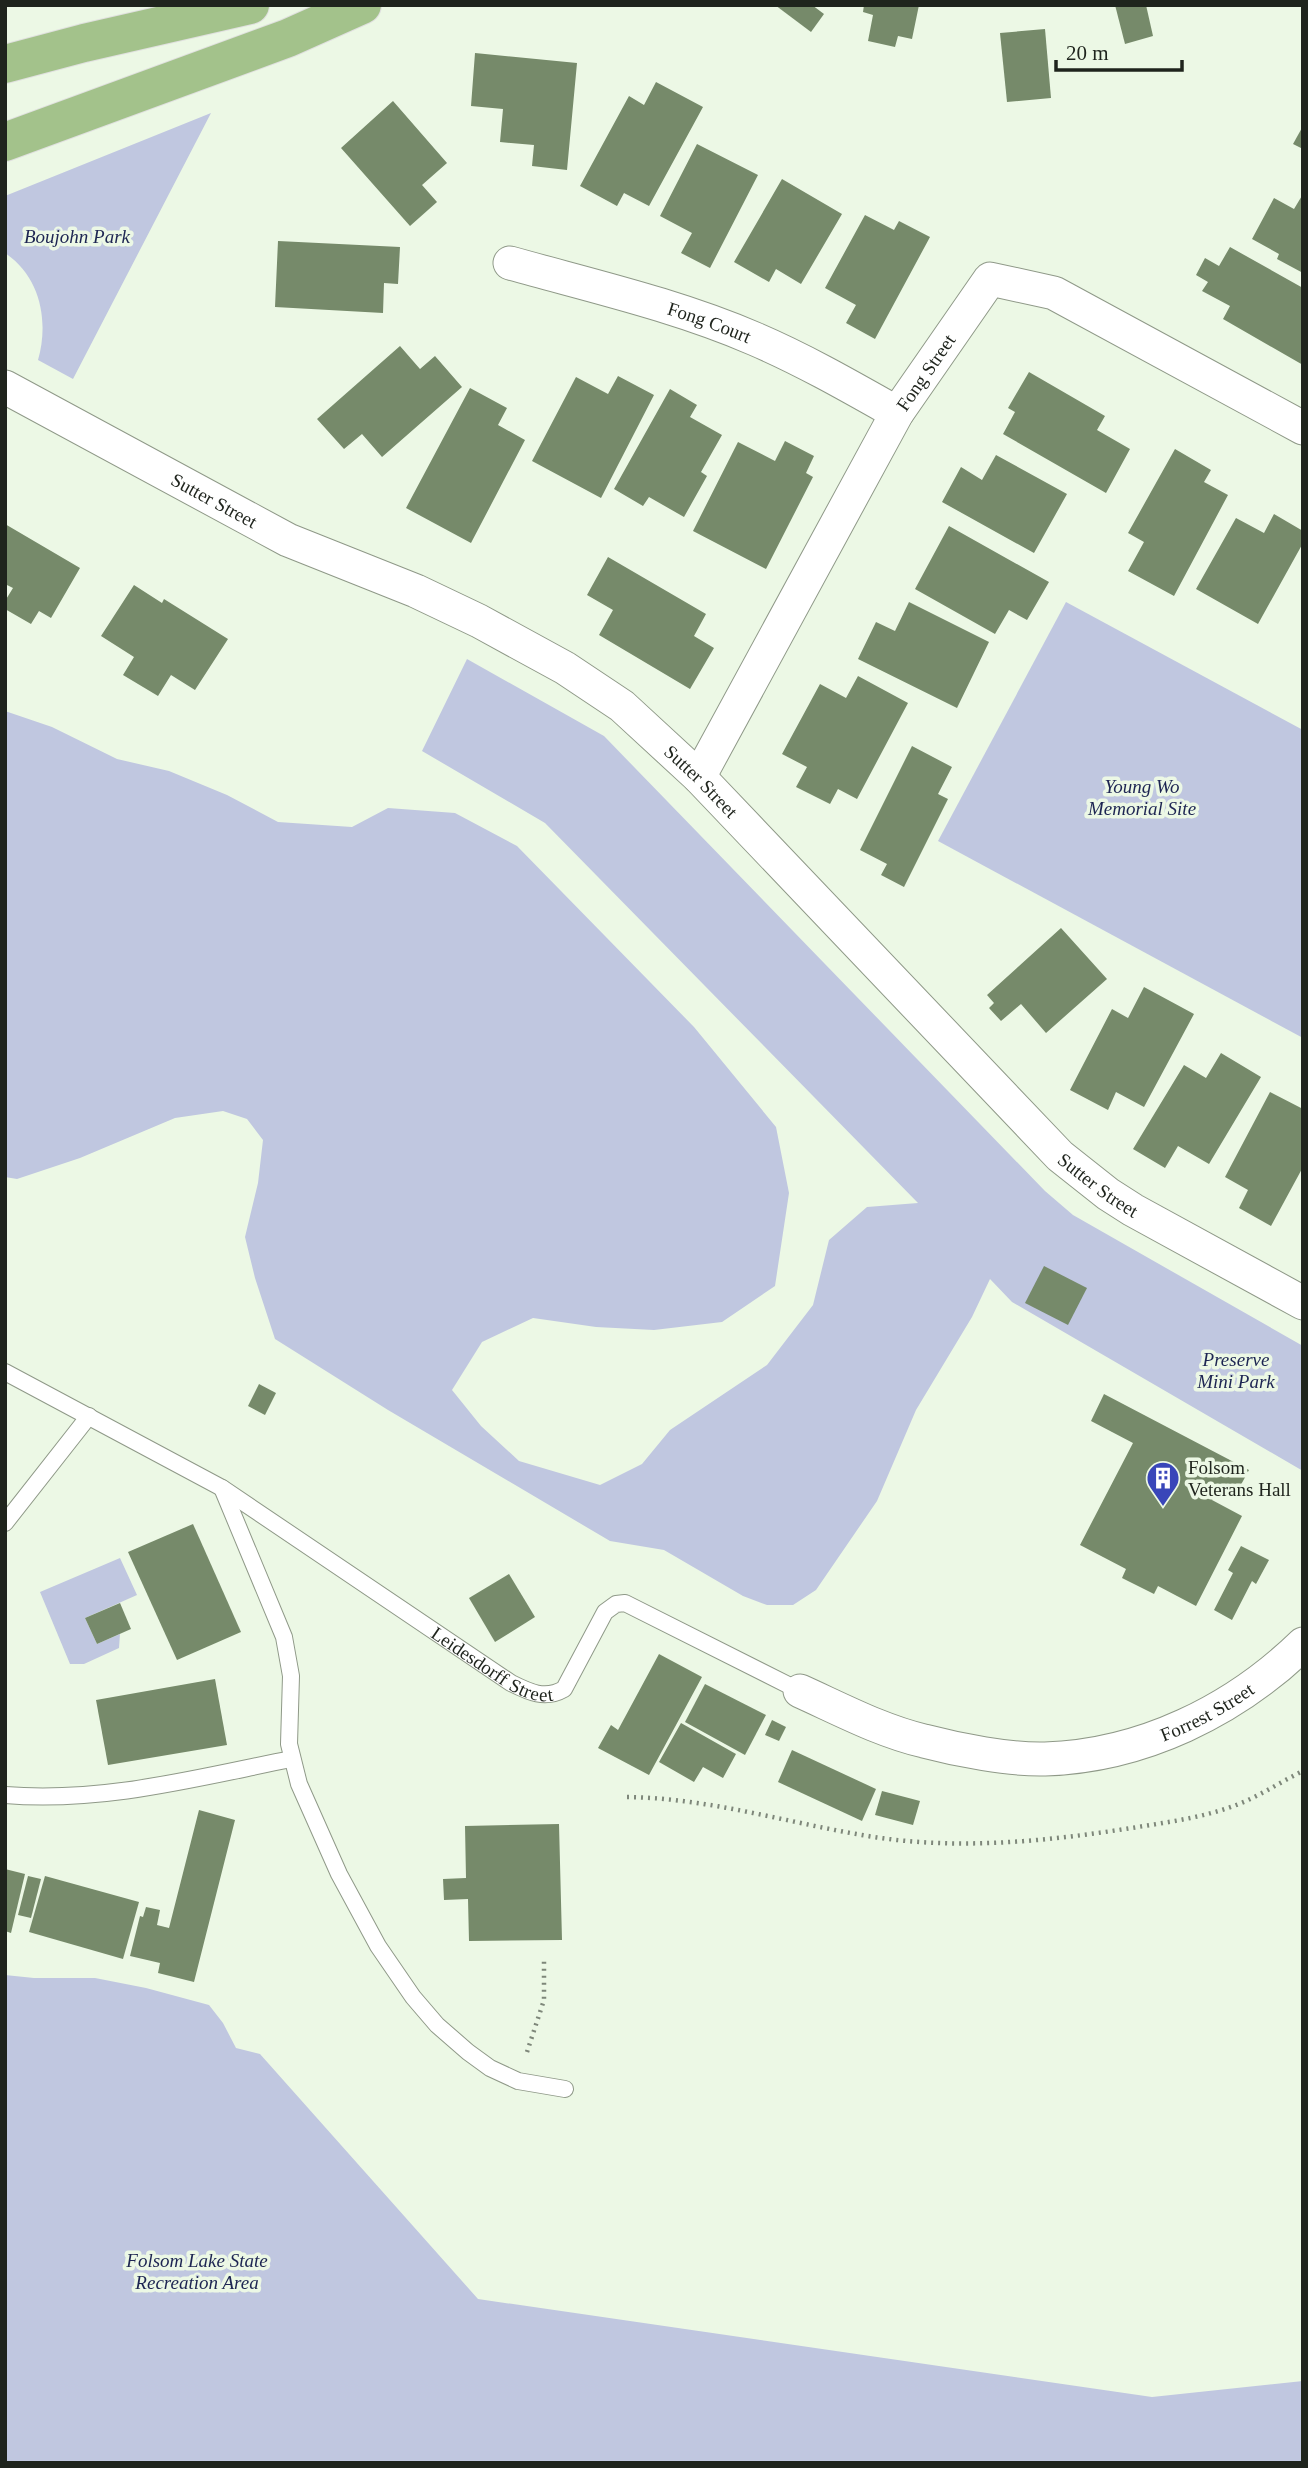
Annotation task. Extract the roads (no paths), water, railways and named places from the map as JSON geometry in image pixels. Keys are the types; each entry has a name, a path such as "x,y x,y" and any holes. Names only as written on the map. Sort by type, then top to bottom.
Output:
{"main road":[{"path":"5,64 250,5"},
{"path":"5,142 288,38 362,5"}],"street":[{"name":"Fong Court","path":"510,263 663,305 754,338 812,366 897,413"},
{"name":"Fong Street","path":"699,777 897,413 990,279 1054,293 1303,428"},
{"name":"Sutter Street","path":"5,387 288,540 416,591 479,621 565,668 622,706 699,777 1060,1156 1133,1210 1303,1303"},
{"name":"Forrest Street","path":"1098,1754 1140,1743 1216,1710 1284,1662 1303,1644"},
{"name":"Leidesdorff Street","path":"800,1691 867,1721 922,1741 984,1753 1043,1759 1098,1754"}],"lane":[{"name":"Leidesdorff Street","path":"5,1372 222,1488 511,1683 529,1692 554,1695 564,1689 605,1612 616,1604 625,1603 634,1605 800,1691"},
{"path":"5,1523 89,1416"},
{"path":"222,1488 284,1637 291,1676 288,1727 291,1759 308,1806 339,1874 378,1946 413,1997 437,2025 468,2052 490,2068 518,2081 565,2089"},
{"path":"5,1794 65,1798 105,1794 291,1759"}],"place":[{"name":"Folsom Veterans Hall","path":"1163,1508"}],"park label":[{"name":"Boujohn Park","path":"77,236"},
{"name":"Young Wo Memorial Site","path":"1142,797"},
{"name":"Preserve Mini Park","path":"1236,1370"},
{"name":"Folsom Lake State Recreation Area","path":"197,2271"}]}
